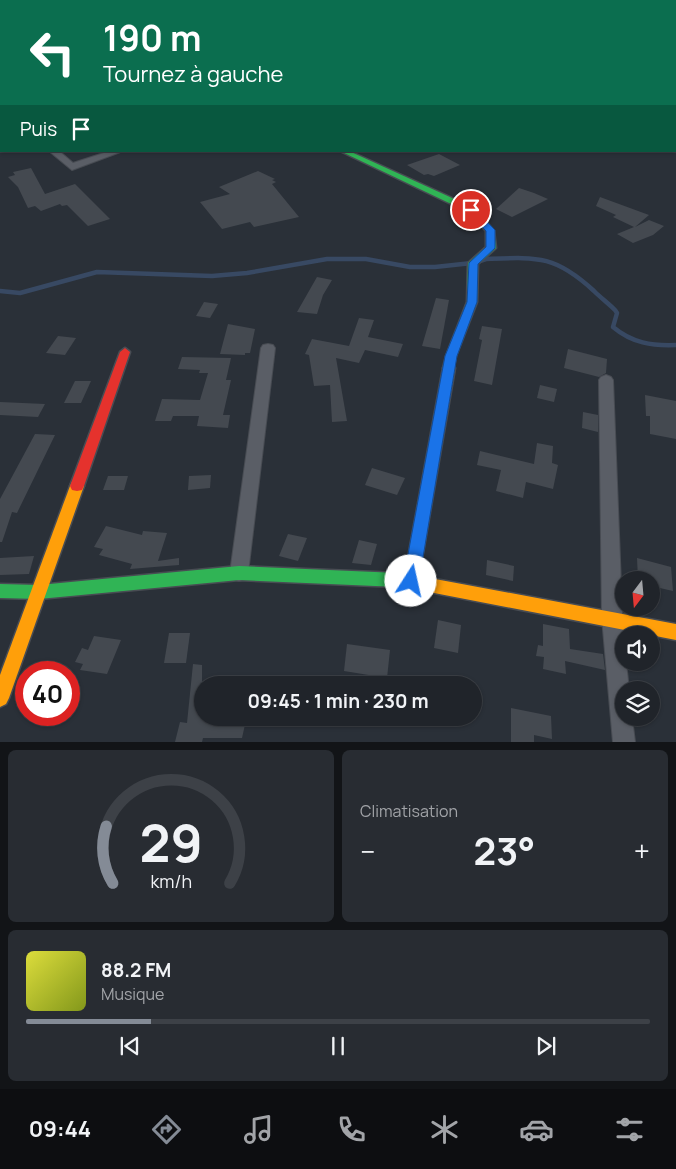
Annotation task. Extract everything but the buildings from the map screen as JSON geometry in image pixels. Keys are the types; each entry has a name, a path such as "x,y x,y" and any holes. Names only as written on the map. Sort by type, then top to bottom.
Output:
{"street":[{"path":"54,152 72,166 116,152"},
{"path":"345,152 471,210 490,230 491,248 473,263 472,302 451,356 411,581"},
{"path":"239,573 268,348"},
{"path":"0,698 125,352"},
{"path":"606,380 612,618 624,742"},
{"path":"0,591 39,592 239,573 411,581 612,618 676,632"}],"waterway":[{"path":"480,261 486,259 519,258 545,261 556,265 580,279 615,310 617,313 613,327 627,337 659,345 676,345"},
{"path":"0,291 20,293 97,272 212,276 247,273 327,259 366,259 410,267 435,267 472,263"}],"traffic: fast":[{"path":"345,152 471,210 490,231 491,248 473,263 472,302 451,356 449,368"},
{"path":"0,591 39,592 239,573 398,580"}],"traffic: slow":[{"path":"411,581 449,368"},
{"path":"0,698 77,486"},
{"path":"398,580 676,632"}],"traffic: jam":[{"path":"77,486 125,352"}],"route":[{"path":"411,581 451,356 472,302 473,263 491,248 490,230 471,210"}]}
